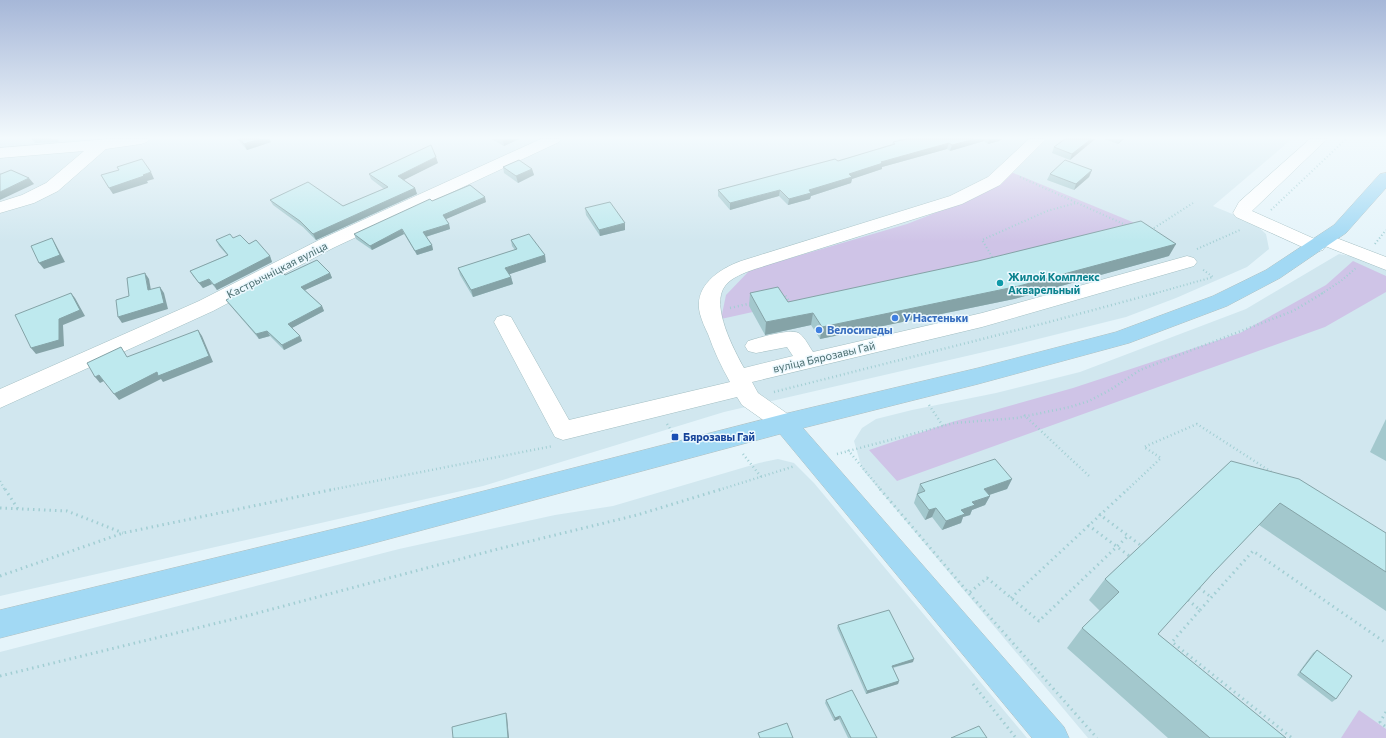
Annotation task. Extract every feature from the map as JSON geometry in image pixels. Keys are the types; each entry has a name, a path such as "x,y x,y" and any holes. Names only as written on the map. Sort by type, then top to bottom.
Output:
{"main road":[{"path":"0,624 363,534 784,423 1108,342 1159,325 1234,294 1273,274 1340,229 1386,178"},
{"path":"784,423 1053,738"}],"street":[{"path":"0,208 28,199 52,187 68,173"},
{"name":"Кастрычніцкая вуліца","path":"0,399 206,306 326,244 479,173"},
{"path":"784,423 750,399 726,355 710,313 710,293 723,276 748,264 956,200 994,181 1002,173"},
{"path":"1281,173 1245,206 1242,213 1321,243 1366,255 1386,264"},
{"name":"вуліца Бярозавы Гай","path":"504,322 562,431 741,382 807,360 982,320 1187,262"},
{"path":"756,346 792,338 807,360"}],"path":[{"path":"1011,173 1135,229"},
{"path":"995,262 982,240 1048,211 1077,202"},
{"path":"1148,232 1193,203"},
{"path":"0,676 250,615 498,549 637,515 848,450 954,423 1017,418 1024,415 1070,407 1089,401 1110,390 1140,370 1293,311 1353,272 1386,230"},
{"path":"777,297 785,296"},
{"path":"727,309 756,302"},
{"path":"920,390 943,426"},
{"path":"1024,415 1089,476"},
{"path":"1011,598 1099,514 1161,458 1144,447 1197,424 1275,474"},
{"path":"0,576 123,533 286,498 556,445"},
{"path":"848,450 966,590 970,592 1097,738"},
{"path":"0,481 19,509"},
{"path":"0,508 67,511 123,533"},
{"path":"1099,514 1144,547"},
{"path":"1088,525 1132,558"},
{"path":"970,592 987,578 1039,621 1128,536"},
{"path":"1292,738 1172,642 1253,551 1386,643"},
{"path":"1199,588 1211,597"},
{"path":"1188,600 1200,610"},
{"path":"1386,712 1380,722 1386,727"}],"shaded area":[{"path":"0,173 1251,173 1213,206 1254,223 1266,234 1269,249 1247,267 1176,298 1126,317 1010,346 724,412 483,486 0,596"},
{"path":"1009,173 1014,173 1147,228 995,259 721,319 726,295 750,270 907,224 968,200"},
{"path":"1339,254 1356,257 1386,270 1386,738 1088,738 862,469 854,441 862,428 876,419 996,393 1080,372 1246,309"},
{"path":"1353,261 1386,276 1386,292 1325,327 897,481 869,450 952,422 1073,388 1240,333 1326,285"},
{"path":"778,459 794,463 814,483 1027,738 0,738 0,652 399,549 555,515 613,506 759,463"},
{"path":"1359,710 1386,729 1386,738 1341,738"}],"building":[{"path":"19,173 29,178 0,192 1,174"},
{"path":"107,173 147,173 143,175 144,176 109,188 101,175"},
{"path":"403,173 398,176 415,188 313,234 300,221 270,200 308,182 343,206 388,187 369,174"},
{"path":"512,173 522,173 516,176"},
{"path":"781,173 851,173 849,174 852,177 809,190 811,193 789,199 780,190 730,203 718,190"},
{"path":"1051,173 1088,173 1076,184"},
{"path":"470,185 485,197 443,215 449,224 423,232 432,245 415,251 402,229 370,246 354,234 430,199 432,201"},
{"path":"610,202 625,223 599,230 585,208"},
{"path":"1141,221 1176,244 1019,286 822,327 813,313 766,322 750,293 778,287 788,302 978,261"},
{"path":"230,234 233,238 240,235 249,244 256,240 270,256 214,285 209,279 199,283 190,271 228,255 216,240"},
{"path":"529,234 545,255 505,268 511,277 471,290 458,268 517,249 511,240"},
{"path":"52,238 60,255 39,263 31,246"},
{"path":"317,260 330,273 301,287 322,306 288,324 300,336 282,345 267,331 256,334 226,300 281,271 285,275"},
{"path":"145,273 148,290 160,287 164,303 118,317 116,300 129,296 127,278"},
{"path":"71,293 80,310 59,319 59,340 31,348 15,315"},
{"path":"198,330 209,356 158,376 157,372 114,394 99,375 95,377 87,363 121,347 127,357"},
{"path":"995,459 1012,479 984,489 990,496 972,502 975,505 961,510 965,514 946,521 936,508 929,510 917,494 925,491 920,484"},
{"path":"1231,461 1299,479 1386,533 1386,572 1280,503 1213,573 1158,634 1286,738 1210,738 1082,628 1119,592 1105,579"},
{"path":"889,610 914,659 892,666 899,681 867,691 838,625"},
{"path":"1317,650 1352,676 1336,699 1300,672"},
{"path":"852,690 877,738 851,738 840,716 835,718 826,700"},
{"path":"506,713 508,738 453,738 452,727"},
{"path":"787,723 793,738 760,738 758,733"},
{"path":"979,726 987,738 951,738"}],"place":[{"name":"Жилой Комплекс Акварельный","path":"1000,283"},
{"name":"У Настеньки","path":"895,318"},
{"name":"Велосипеды","path":"819,330"},
{"name":"Бярозавы Гай","path":"675,437"}]}
